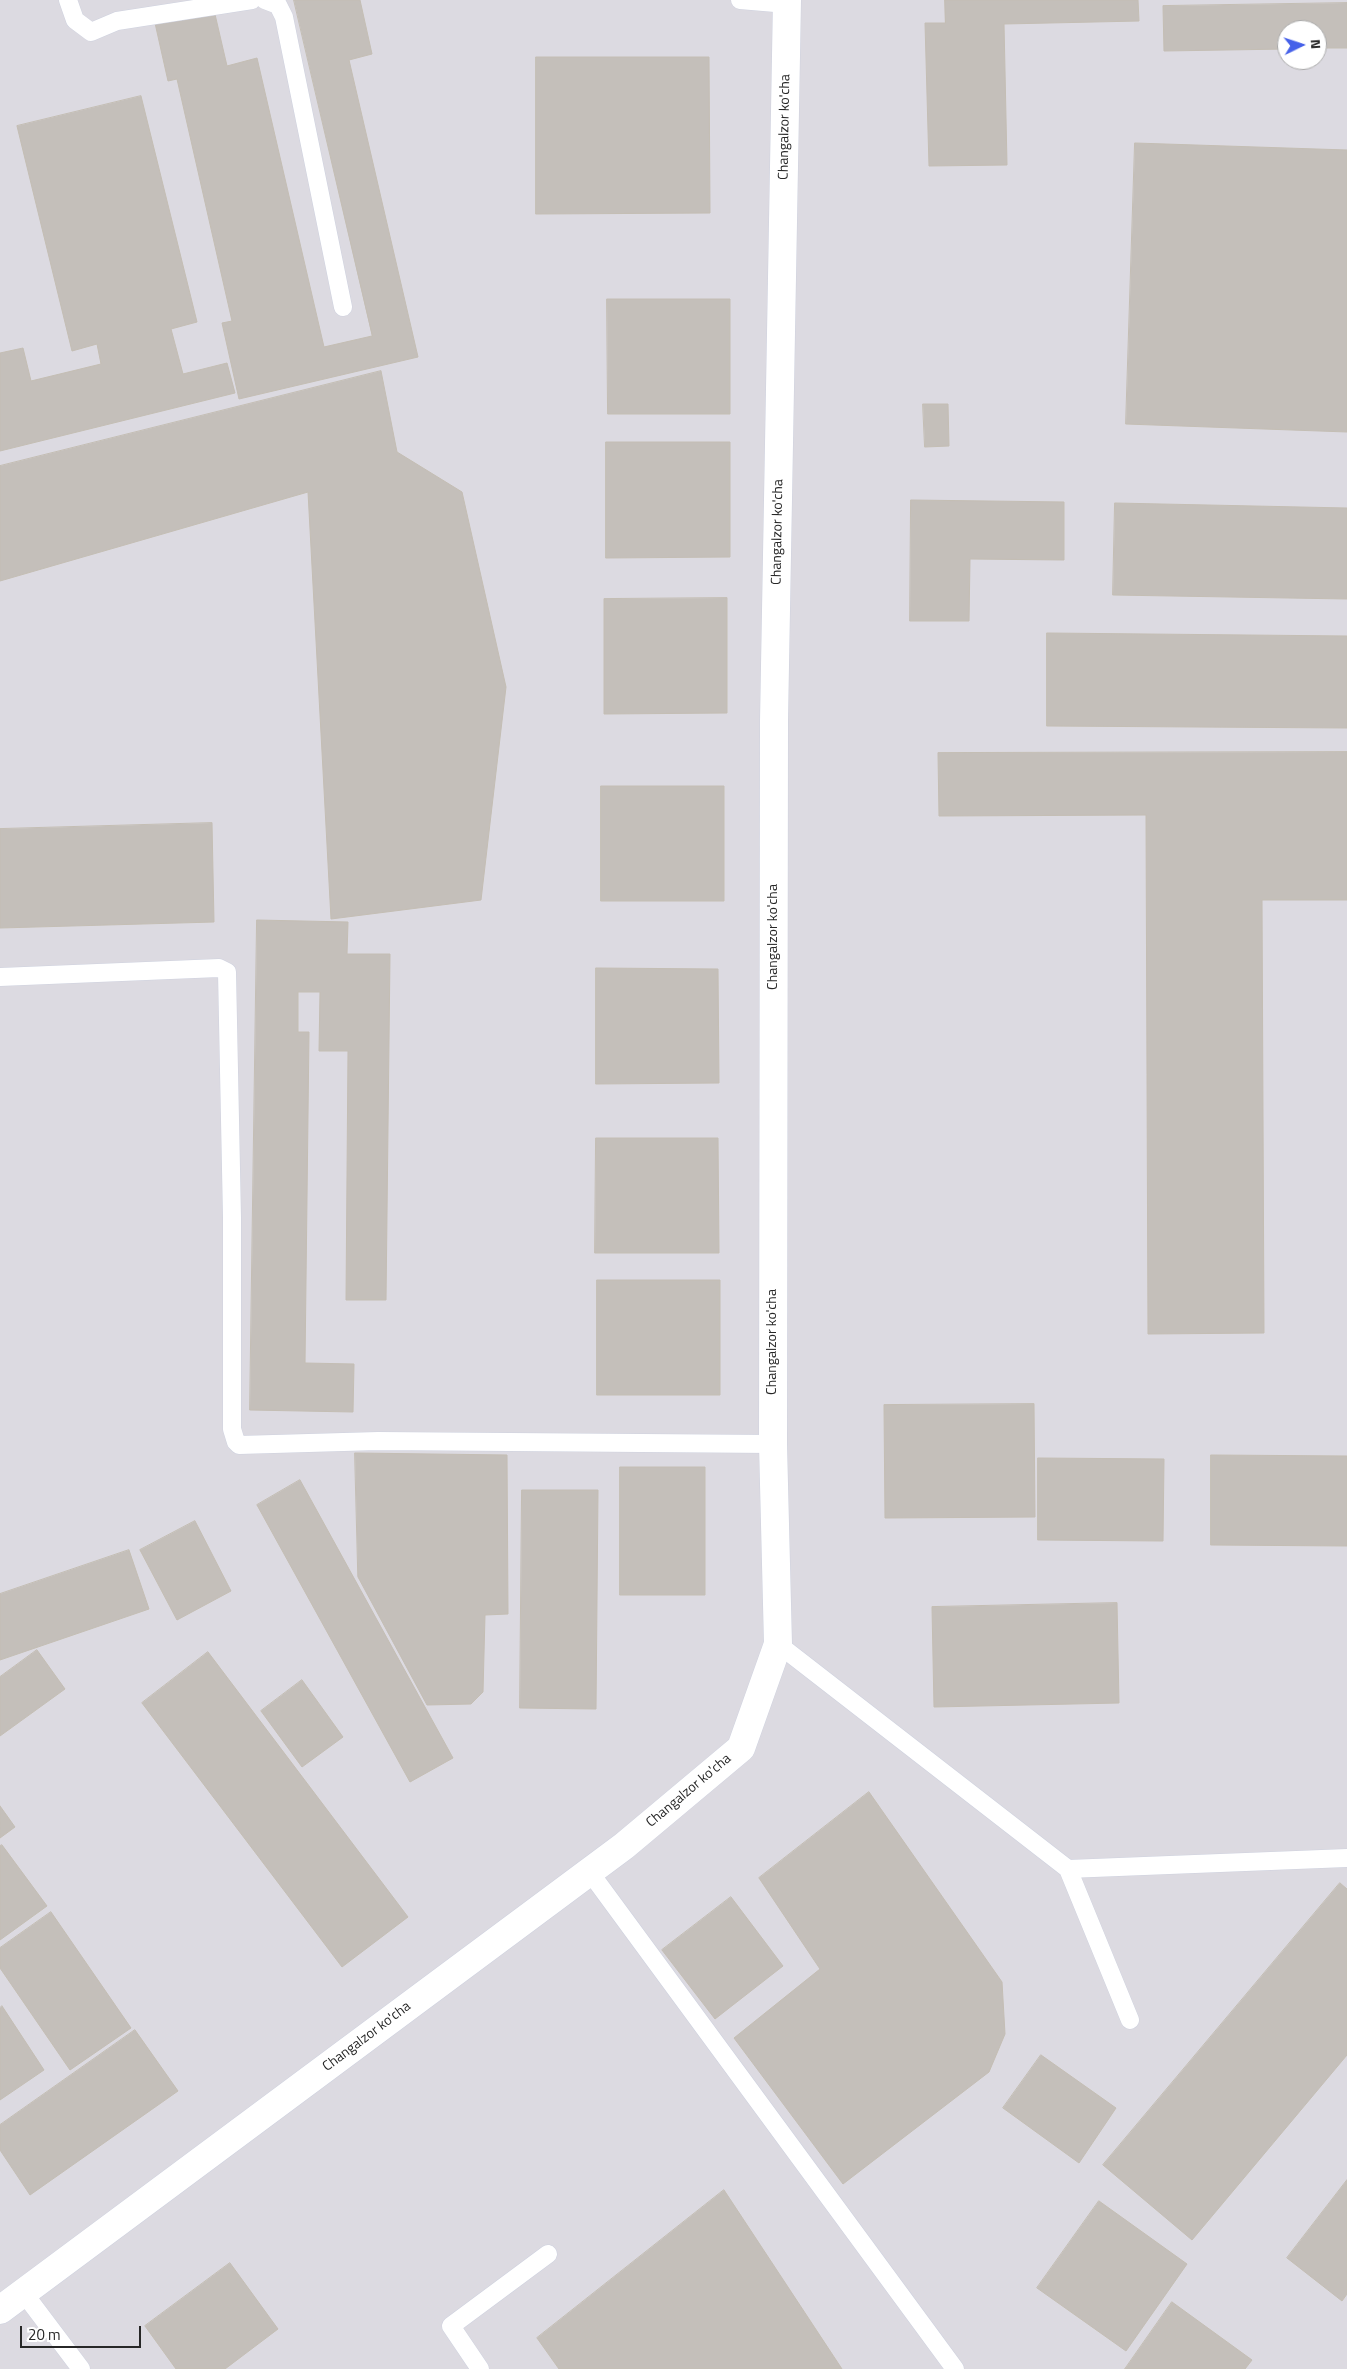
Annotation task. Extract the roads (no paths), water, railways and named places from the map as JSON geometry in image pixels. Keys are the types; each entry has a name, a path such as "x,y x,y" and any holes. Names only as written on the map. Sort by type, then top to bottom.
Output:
{"street":[{"name":"Changalzor ko'cha","path":"0,2310 624,1846 741,1748 778,1644 773,1444 774,721 787,2"}],"lane":[{"path":"68,0 75,20 91,32 117,21 252,0"},
{"path":"265,0 278,5 284,17 343,307"},
{"path":"740,0 787,2"},
{"path":"0,977 219,968 227,972 232,1429 236,1442 239,1445 378,1441 773,1444"},
{"path":"778,1644 1068,1869 1130,2020"},
{"path":"1068,1869 1347,1858"},
{"path":"589,1872 956,2369"},
{"path":"480,2369 451,2326 548,2254"},
{"path":"23,2292 81,2369"}]}
